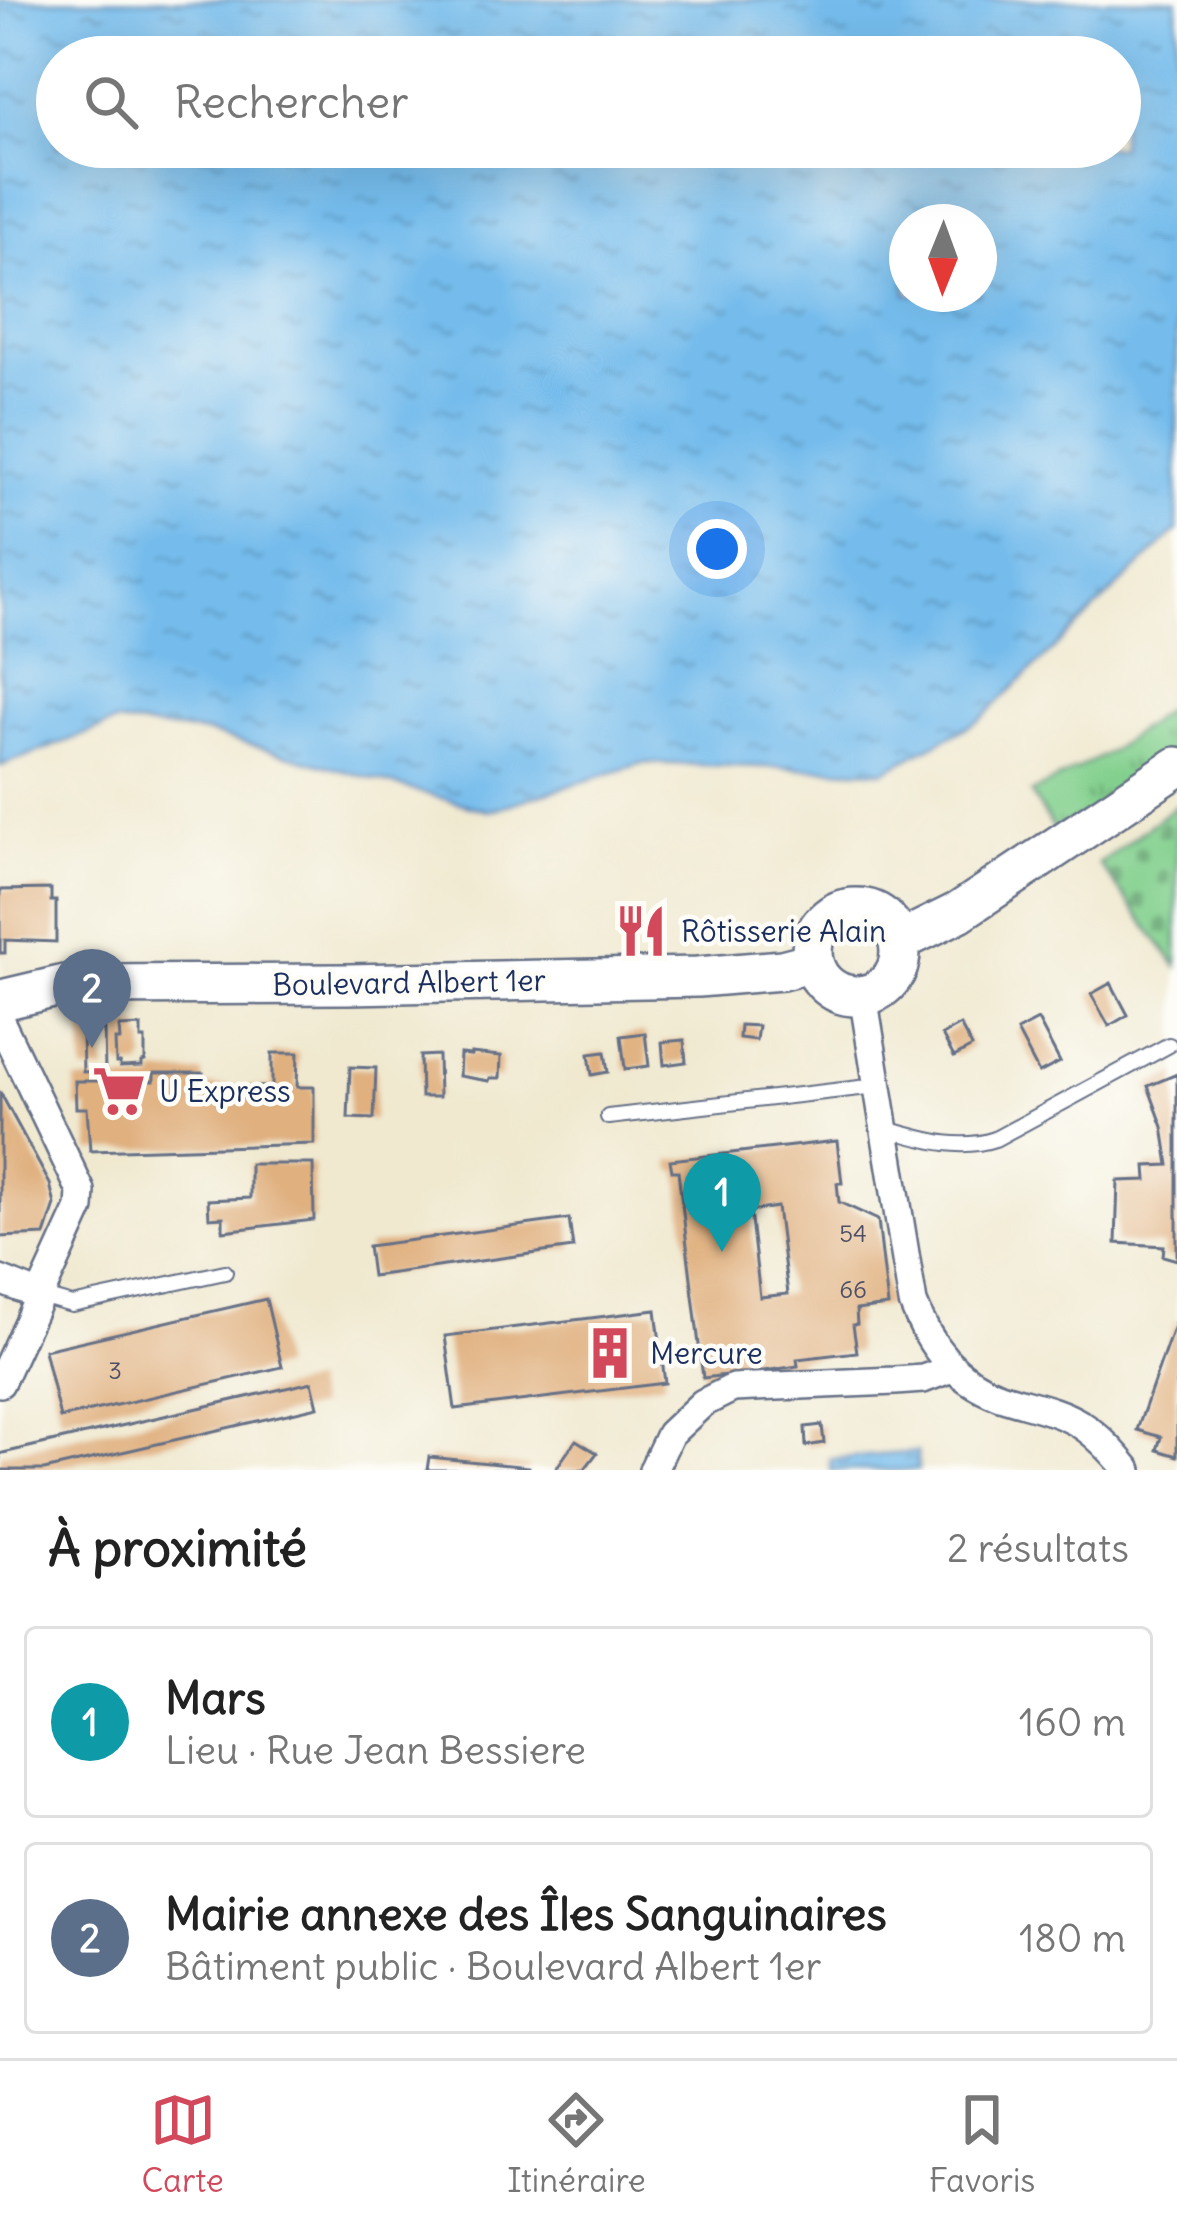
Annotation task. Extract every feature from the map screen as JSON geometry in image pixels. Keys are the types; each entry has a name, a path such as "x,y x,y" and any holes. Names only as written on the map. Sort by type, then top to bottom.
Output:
{"main road":[{"path":"900,941 959,912 1177,766"},
{"path":"846,908 874,911 894,928 900,941 897,970 889,982 863,995 837,992 813,962 815,934 833,914 846,908"},
{"name":"Boulevard Albert 1er","path":"4,1017 64,985 698,977 782,970 813,962"}],"street":[{"path":"863,995 913,1303 929,1340 952,1369 972,1383 1082,1425 1101,1458 1128,1470"},
{"path":"0,1383 80,1208 81,1191 4,1017"},
{"path":"0,1280 40,1296"},
{"path":"653,1470 670,1434 703,1402 733,1388 923,1379 952,1369"}],"lane":[{"path":"883,1128 976,1146 1169,1045"},
{"path":"608,1117 877,1086"},
{"path":"40,1296 72,1305 225,1272"}],"green space":[{"path":"1177,702 1177,767 1054,830 1031,793 1111,751"},
{"path":"1177,805 1177,966 1099,864"}],"water":[{"path":"0,0 1177,0 1177,530 980,720 884,771 643,763 488,811 208,733 115,723 0,766"},
{"path":"917,1452 918,1470 831,1470 830,1459"}],"building":[{"path":"51,889 51,901 56,901 56,942 5,940 5,953 0,953 0,890"},
{"path":"1111,983 1128,1015 1109,1026 1091,994"},
{"path":"1038,1020 1060,1062 1039,1073 1017,1031"},
{"path":"740,1025 758,1026 756,1040 739,1038"},
{"path":"960,1025 972,1047 954,1057 942,1035"},
{"path":"141,1026 145,1061 142,1066 120,1067 115,1040 120,1040 119,1027"},
{"path":"82,1030 104,1030 105,1071 83,1072"},
{"path":"645,1033 649,1066 625,1069 621,1036"},
{"path":"684,1040 686,1062 664,1065 662,1042"},
{"path":"605,1052 608,1072 592,1075 589,1054"},
{"path":"272,1053 298,1053 297,1087 314,1087 314,1144 90,1151 87,1108 76,1108 75,1081 154,1081 154,1073 203,1073 203,1086 272,1087"},
{"path":"460,1054 501,1056 500,1078 459,1076"},
{"path":"438,1055 439,1097 421,1097 420,1056"},
{"path":"350,1067 376,1068 374,1119 348,1118"},
{"path":"1177,1074 1177,1260 1163,1256 1164,1246 1116,1243 1118,1181 1147,1180 1146,1166 1169,1165 1163,1127 1148,1086"},
{"path":"0,1092 50,1184 55,1205 45,1235 0,1237"},
{"path":"837,1141 842,1183 837,1183 839,1202 878,1220 888,1306 856,1310 857,1352 797,1359 798,1366 763,1371 763,1376 743,1379 742,1373 703,1378 678,1171 672,1171 670,1160","holes":["777,1207 788,1294 760,1297 750,1211"]},
{"path":"250,1164 313,1164 314,1220 223,1231 223,1217 209,1218 208,1200 250,1198"},
{"path":"569,1219 573,1248 372,1276 368,1246"},
{"path":"266,1299 282,1367 60,1418 44,1350"},
{"path":"656,1310 665,1383 455,1409 445,1336"},
{"path":"1177,1317 1177,1456 1157,1450 1161,1437 1137,1430"},
{"path":"312,1382 318,1407 44,1470 0,1470 3,1453"},
{"path":"822,1425 824,1443 806,1446 805,1427"},
{"path":"576,1440 597,1453 584,1470 555,1470"},
{"path":"429,1457 529,1467 529,1470 427,1470"}],"place":[{"name":"Rôtisserie Alain","path":"641,931"},
{"name":"Mairie annexe des Îles Sanguinaires","path":"92,1048"},
{"name":"U Express","path":"119,1091"},
{"name":"Mars","path":"722,1252"},
{"name":"Mercure","path":"610,1353"}]}
